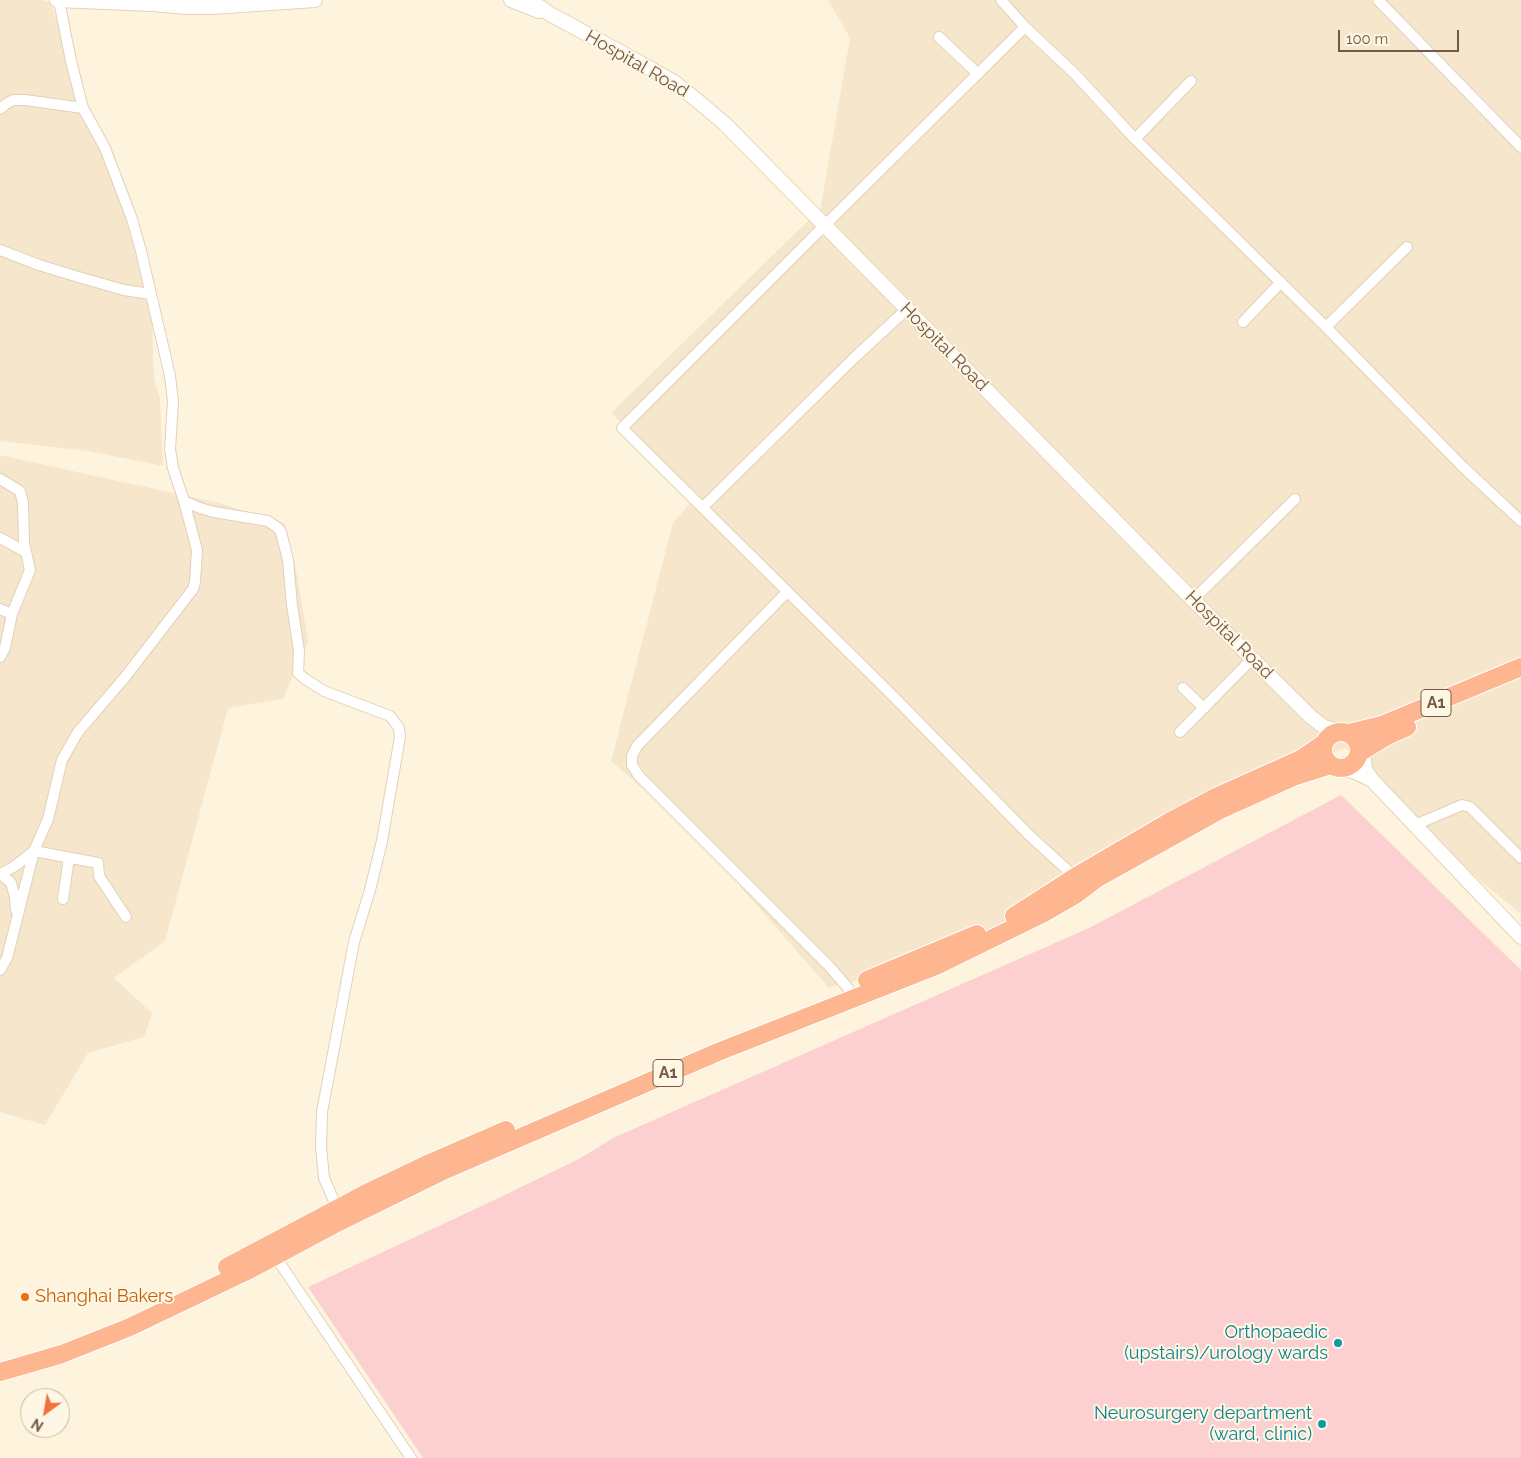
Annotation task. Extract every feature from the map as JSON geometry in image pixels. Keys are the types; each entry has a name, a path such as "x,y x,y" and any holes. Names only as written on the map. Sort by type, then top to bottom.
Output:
{"highway":[{"name":"A1","path":"1344,732 1382,725 1521,668"},
{"name":"A1","path":"1361,755 1376,742 1521,679"},
{"path":"1344,732 1358,743 1361,755 1354,763 1337,767 1324,757 1324,744 1332,734 1344,732"},
{"name":"A1","path":"0,1362 104,1326 243,1259 337,1208 430,1163 724,1038 976,935 1019,914 1074,877 1216,797 1297,761 1324,744"},
{"name":"A1","path":"0,1372 62,1354 130,1327 275,1256 393,1195 541,1128 718,1052 936,966 1044,913 1075,895 1104,874 1222,809 1293,777 1337,767"}],"street":[{"path":"0,970 7,958 34,851 48,819 62,760 78,732 126,676 193,589 196,582 197,550 173,468 170,450 173,401 170,376 132,219 105,148 83,108 71,61 60,0 153,4 306,1"},
{"path":"511,0 550,14"},
{"path":"530,0 550,14"},
{"path":"1001,0 1025,27 1075,74 1135,140 1282,282 1462,466 1521,521"},
{"path":"1378,0 1521,147"},
{"name":"Hospital Road","path":"550,14 674,82 725,124 1193,600 1311,717"},
{"path":"1025,27 622,428 893,696 1029,835 1074,877"},
{"path":"940,37 978,74"},
{"path":"1135,140 1191,81"},
{"path":"0,109 13,100 83,108"},
{"path":"1326,327 1407,247"},
{"path":"0,250 39,265 124,290 150,294"},
{"path":"1243,322 1282,282"},
{"path":"703,507 853,359 907,309"},
{"path":"0,479 20,491 26,552 30,570 12,614 5,648 0,657"},
{"path":"1193,600 1295,499"},
{"path":"184,501 214,512 268,522 278,528 281,532 288,560 299,651 298,673 324,691 390,716 399,728 400,737 382,841 370,890 354,942 322,1112 321,1147 324,1178 337,1208"},
{"path":"0,538 26,552"},
{"path":"787,592 637,746 632,756 632,765 639,776 829,966 848,988"},
{"path":"0,609 12,614"},
{"path":"1180,732 1252,659"},
{"path":"1183,688 1204,708"},
{"path":"1311,717 1324,727 1344,732"},
{"path":"1311,717 1320,732 1324,744"},
{"path":"1361,755 1365,770 1372,780 1521,937"},
{"path":"1337,767 1372,780"},
{"path":"1415,825 1462,805 1470,807 1521,858"},
{"path":"16,921 15,897 11,883 1,874 34,851 98,863 99,876 126,917"},
{"path":"62,899 69,858"},
{"path":"275,1256 410,1458"}],"shaded area":[{"path":"0,0 41,0 50,2 115,179 140,262 152,320 154,378 160,399 163,466 89,451 0,441"},
{"path":"828,0 1521,0 1521,914 1454,859 1346,748 1334,752 954,953 829,988 691,830 611,761 673,523 696,496 611,413 820,211 850,38"},
{"path":"0,455 223,504 285,524 297,575 308,641 283,699 228,708 165,941 114,978 152,1013 144,1037 88,1053 45,1125 0,1112"},
{"path":"1341,795 1521,970 1521,1458 423,1458 308,1287 579,1159 613,1138 1089,928"}],"place":[{"name":"Shanghai Bakers","path":"25,1297"},
{"name":"Orthopaedic (upstairs)/urology wards","path":"1338,1343"},
{"name":"Neurosurgery department (ward, clinic)","path":"1322,1424"}]}
